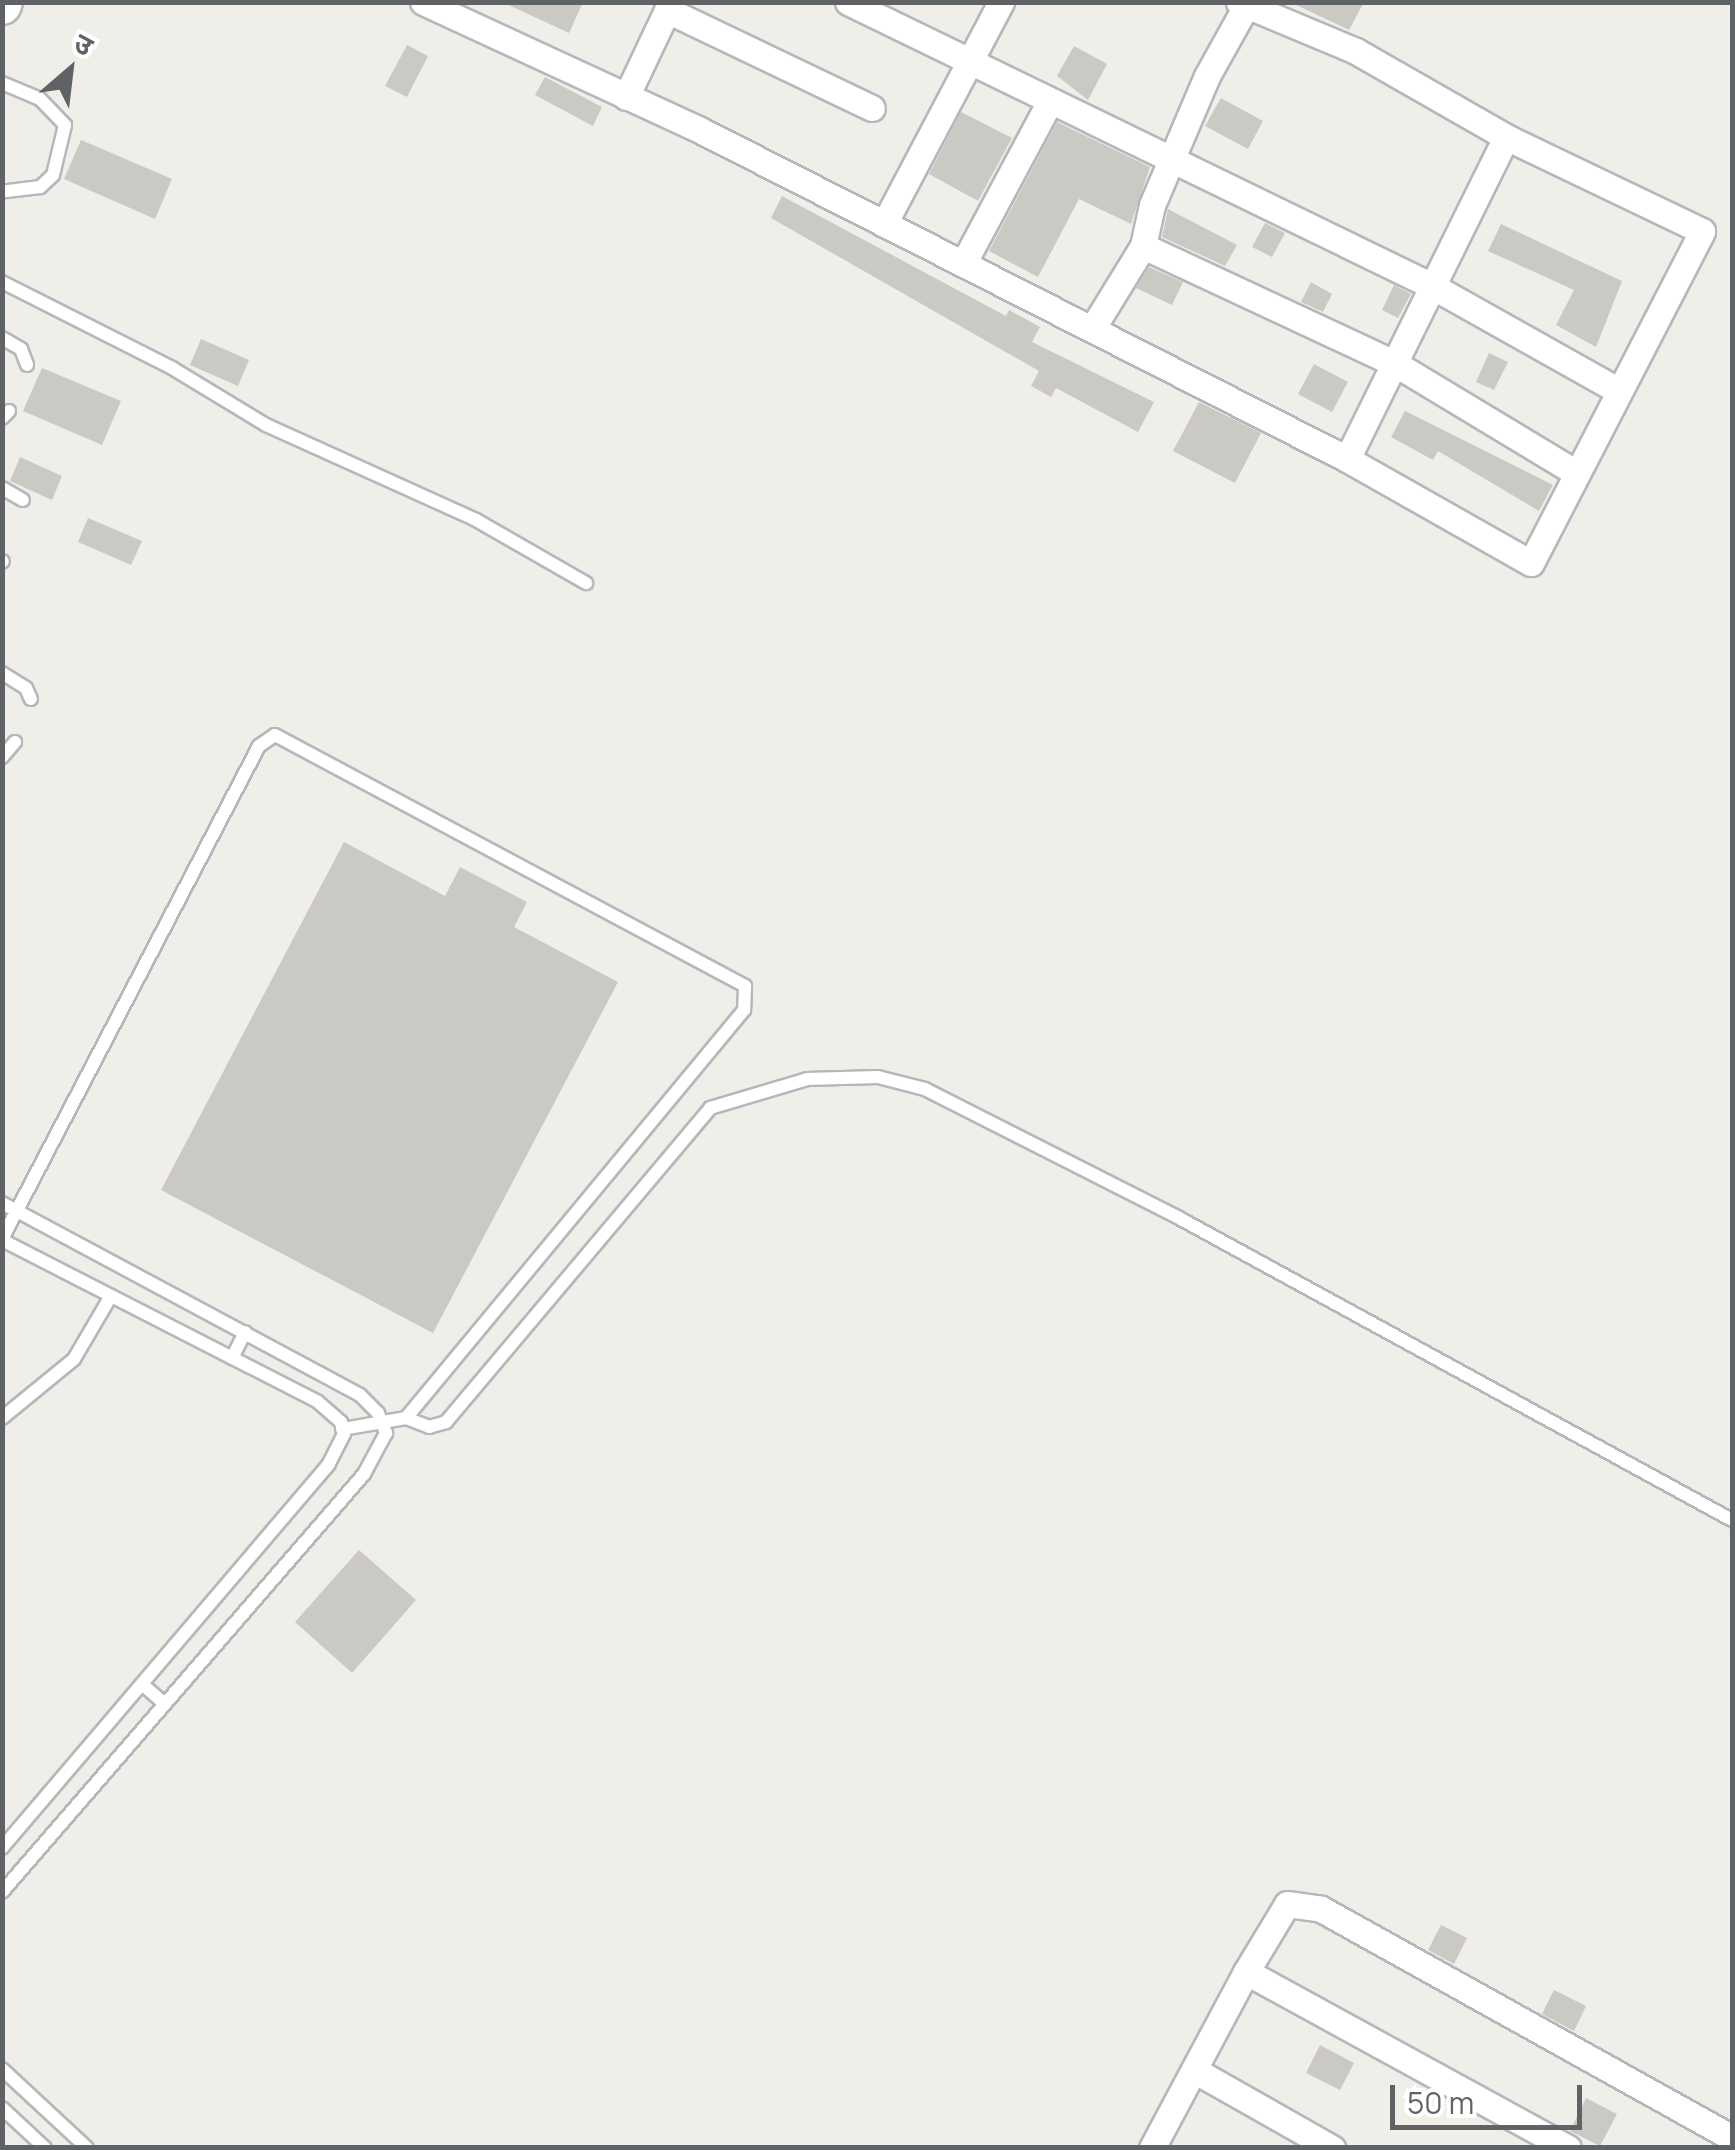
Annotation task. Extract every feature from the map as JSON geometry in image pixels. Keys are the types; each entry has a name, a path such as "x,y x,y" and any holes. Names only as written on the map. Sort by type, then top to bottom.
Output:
{"street":[{"path":"423,2 884,224 1092,330 1347,459 1531,562 1702,230 1506,137 1356,51 1243,4 1206,76 1152,205 1144,246 1092,330"},
{"path":"848,2 1432,286 1619,391"},
{"path":"884,224 1001,2"},
{"path":"626,97 669,6 872,108"},
{"path":"963,264 1049,103"},
{"path":"1347,459 1506,137"},
{"path":"1144,246 1394,363 1576,474"},
{"path":"1152,2148 1287,1904 1304,1902 1732,2138"},
{"path":"1246,1972 1568,2148"},
{"path":"1194,2070 1332,2148"}],"lane":[{"path":"2,83 40,99 65,125 53,175 40,187 2,192"},
{"path":"2,282 172,368 266,426 476,520 586,583"},
{"path":"2,338 21,349 28,365"},
{"path":"2,488 23,500"},
{"path":"2,673 26,688 30,699"},
{"path":"2,1848 340,1448 342,1429 318,1402 2,1239 258,746 275,735 735,977 748,996 744,1010 406,1418 385,1425 342,1429"},
{"path":"2,757 15,742"},
{"path":"406,1418 429,1427 446,1422 710,1108 807,1079 878,1077 925,1089 1179,1218 1732,1520"},
{"path":"2,1203 360,1395 385,1425"},
{"path":"2,1418 74,1359 111,1296"},
{"path":"232,1358 245,1332"},
{"path":"2,1892 372,1464 385,1425"},
{"path":"142,1684 165,1704"},
{"path":"2,2068 87,2148"},
{"path":"2,2108 45,2148"}],"building":[{"path":"502,2 583,2 569,33"},
{"path":"1290,2 1364,2 1349,30"},
{"path":"407,45 428,56 407,97 385,86"},
{"path":"1074,46 1107,64 1088,100 1057,76"},
{"path":"545,77 602,107 593,126 535,95"},
{"path":"1221,98 1263,121 1248,149 1205,126"},
{"path":"961,112 1012,138 978,201 929,174"},
{"path":"1057,122 1150,167 1131,224 1079,199 1038,277 989,251"},
{"path":"81,140 172,179 155,219 64,179"},
{"path":"782,196 1006,316 1009,310 1040,327 1032,342 1154,402 1138,432 1056,388 1051,397 1031,386 1039,371 771,218"},
{"path":"1168,209 1237,245 1225,266 1162,237"},
{"path":"1265,223 1285,233 1272,257 1252,247"},
{"path":"1501,224 1622,281 1596,347 1556,325 1574,290 1488,251"},
{"path":"1149,267 1183,282 1172,305 1136,288"},
{"path":"1311,282 1332,294 1323,312 1301,302"},
{"path":"1394,285 1411,294 1398,318 1382,310"},
{"path":"201,339 249,360 238,386 190,365"},
{"path":"1489,353 1508,362 1494,390 1476,382"},
{"path":"1314,364 1348,382 1332,412 1298,394"},
{"path":"42,368 121,401 102,445 23,411"},
{"path":"1199,402 1261,433 1235,483 1173,451"},
{"path":"1405,411 1553,485 1539,511 1438,451 1433,460 1391,437"},
{"path":"20,457 62,476 52,500 10,481"},
{"path":"88,518 142,541 131,565 78,542"},
{"path":"344,842 445,896 460,867 527,902 514,927 618,982 433,1333 161,1190"},
{"path":"359,1550 416,1600 352,1673 295,1622"},
{"path":"1441,1925 1467,1938 1454,1964 1428,1950"},
{"path":"1554,1990 1586,2006 1574,2031 1542,2014"},
{"path":"1320,2045 1354,2063 1340,2090 1306,2073"},
{"path":"1586,2098 1617,2114 1600,2146 1570,2131"}]}
